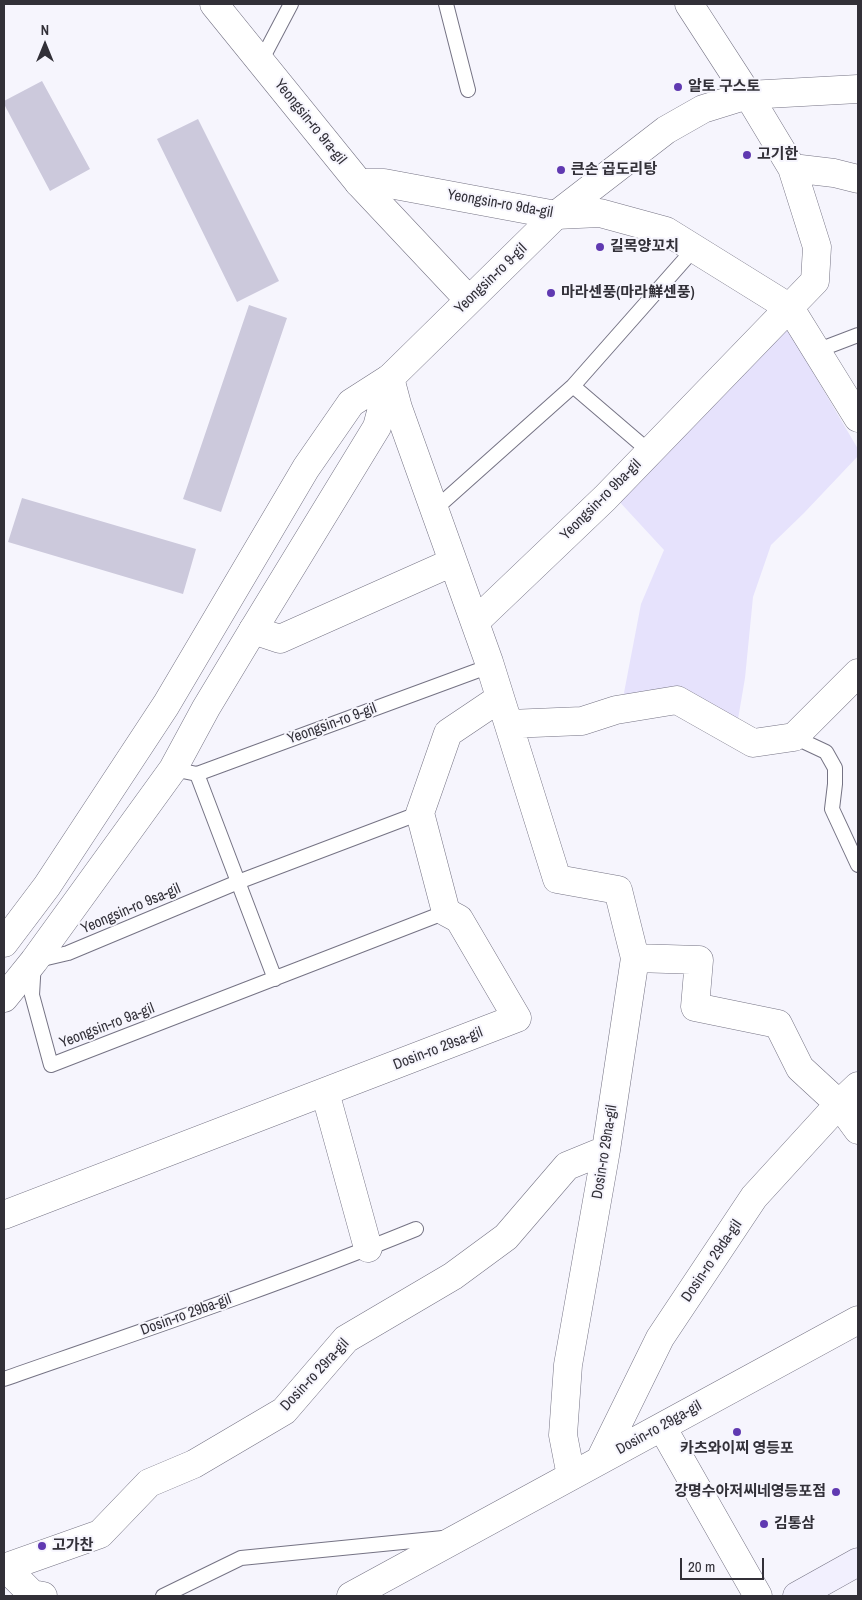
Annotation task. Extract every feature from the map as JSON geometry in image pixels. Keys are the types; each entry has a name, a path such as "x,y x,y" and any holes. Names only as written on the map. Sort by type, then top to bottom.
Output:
{"main road":[{"path":"797,1596 858,1562"}],"street":[{"name":"Yeongsin-ro 9ra-gil","path":"214,4 360,183 469,300"},
{"path":"650,452 815,281 818,247 792,168 748,95 688,4"},
{"name":"Yeongsin-ro 9-gil","path":"4,942 46,886 166,705 306,468 351,403 390,378 556,215 666,130 703,109 748,95 858,89"},
{"path":"792,168 834,173 858,179"},
{"name":"Yeongsin-ro 9da-gil","path":"360,183 384,183 556,215 600,213 666,231 790,308 858,418"},
{"path":"390,378 398,408 475,622 509,724 582,721 616,710 677,700 753,743 794,737 858,673"},
{"path":"4,998 185,771 206,708 377,427 390,378"},
{"name":"Yeongsin-ro 9ba-gil","path":"475,622 605,498 650,452"},
{"path":"253,630 280,639 453,562"},
{"path":"446,912 420,813 448,733 500,698"},
{"name":"Dosin-ro 29na-gil","path":"509,724 557,878 618,890 635,958 606,1150 568,1366 563,1435 571,1476"},
{"name":"Dosin-ro 29sa-gil","path":"4,1215 517,1018 459,919 446,912"},
{"path":"635,958 699,960 696,1008 778,1024 800,1068 839,1104 858,1130"},
{"name":"Dosin-ro 29da-gil","path":"600,1460 660,1338 754,1197 839,1104 858,1086"},
{"path":"325,1092 368,1248"},
{"name":"Dosin-ro 29ra-gil","path":"4,1567 100,1534 149,1483 194,1464 284,1411 346,1339 453,1276 506,1236 567,1166 606,1150"},
{"name":"Dosin-ro 29ga-gil","path":"351,1596 858,1320"},
{"path":"662,1427 758,1596"},
{"path":"4,1567 32,1594 43,1596"}],"lane":[{"path":"261,61 291,4"},
{"path":"446,4 468,90"},
{"path":"434,510 574,386 694,249"},
{"path":"816,351 858,336"},
{"name":"Yeongsin-ro 9ba-gil","path":"574,386 650,452"},
{"name":"Yeongsin-ro 9-gil","path":"185,771 490,666"},
{"path":"794,737 826,752 835,768 832,809 858,865"},
{"path":"185,771 238,882 275,979"},
{"name":"Yeongsin-ro 9sa-gil","path":"34,961 68,954 238,882 420,813"},
{"name":"Yeongsin-ro 9a-gil","path":"34,961 32,995 51,1065 446,912"},
{"name":"Dosin-ro 29ba-gil","path":"4,1379 147,1329 416,1229"},
{"name":"Dosin-ro 29ga-gil","path":"163,1596 241,1558 461,1536"}],"shaded area":[{"path":"787,328 858,449 858,456 771,545 753,597 745,678 737,725 623,698 641,604 664,550 616,498"}],"building":[{"path":"42,81 90,169 50,191 4,104 4,101"},
{"path":"198,119 279,281 237,302 157,139"},
{"path":"249,305 287,318 221,512 183,499"},
{"path":"22,498 196,549 183,594 8,542"}],"place":[{"name":"알토 구스토","path":"678,87"},
{"name":"고기한","path":"747,155"},
{"name":"큰손 곱도리탕","path":"561,170"},
{"name":"길목양꼬치","path":"600,247"},
{"name":"마라센풍(마라鮮센풍)","path":"551,293"},
{"name":"카츠와이찌 영등포","path":"737,1432"},
{"name":"강명수아저씨네영등포점","path":"836,1492"},
{"name":"김통삼","path":"764,1524"},
{"name":"고가찬","path":"42,1546"}]}
